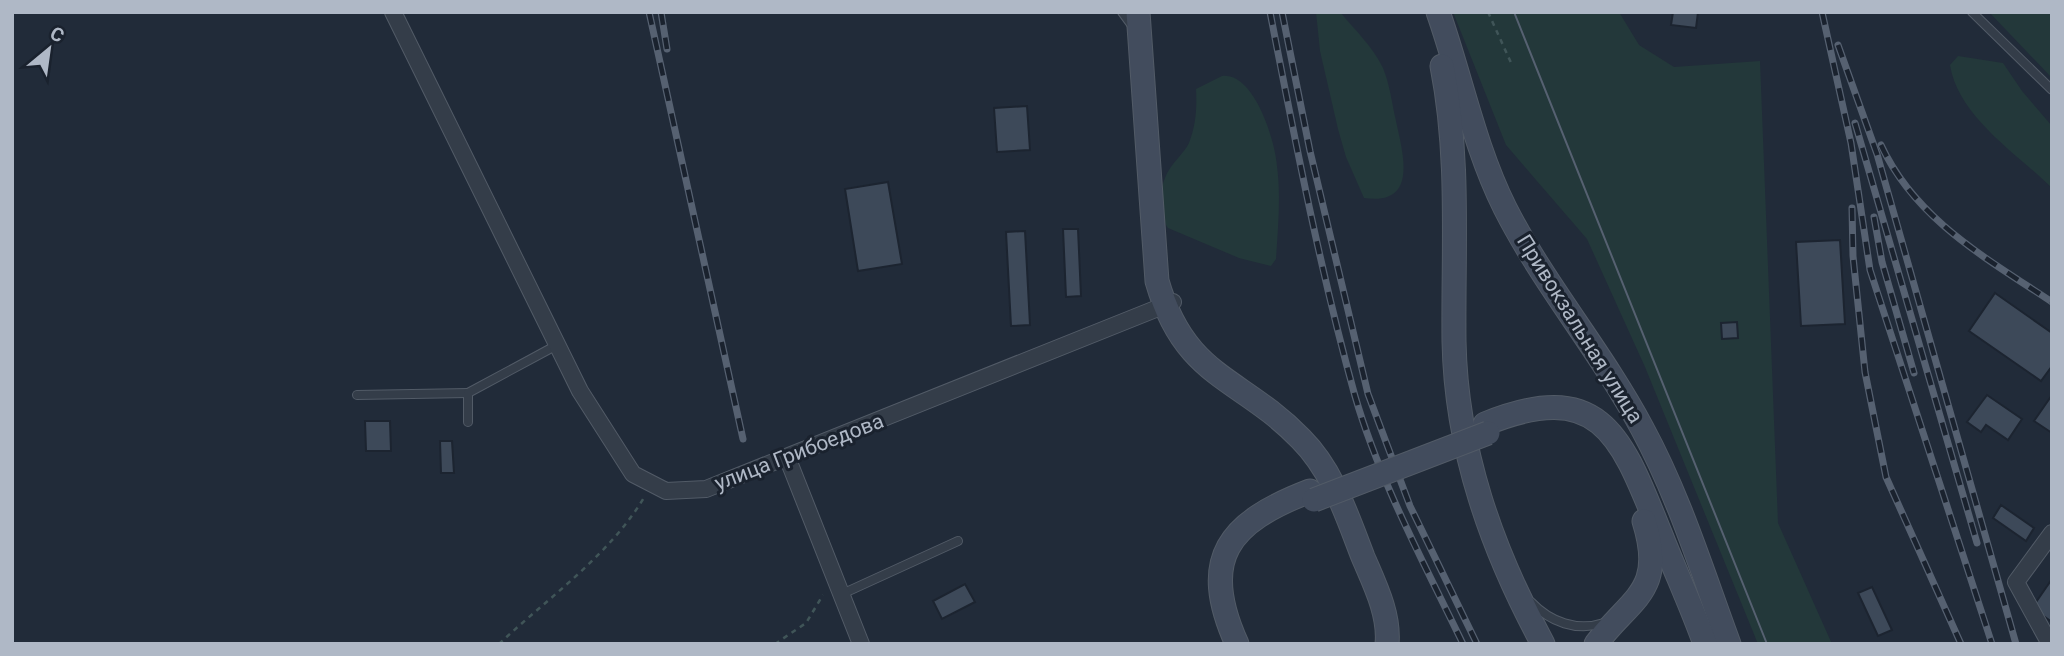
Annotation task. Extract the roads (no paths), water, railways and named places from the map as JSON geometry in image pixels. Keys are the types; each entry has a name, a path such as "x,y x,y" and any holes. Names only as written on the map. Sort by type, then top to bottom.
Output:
{"main road":[{"path":"1138,12 1157,248 1176,331 1197,357 1283,422 1320,461 1343,505 1378,595 1386,624 1387,644"},
{"path":"1429,12 1448,97 1456,268 1454,343 1469,467 1512,582 1543,644"},
{"name":"Привокзальная улица","path":"1438,12 1474,131 1504,205 1545,280 1601,362 1657,456 1729,644"},
{"path":"1168,304 1212,358 1289,415 1327,455 1351,501 1387,592 1395,622 1396,644"},
{"path":"1237,644 1219,586 1225,553 1236,534 1253,517 1486,428 1522,410 1554,407 1586,414 1612,433 1636,474 1706,644"},
{"path":"1486,428 1534,417 1565,417 1590,427 1605,439 1619,459 1649,537 1650,565 1647,583 1637,602 1596,644"},
{"path":"1247,644 1230,598 1229,586 1234,556 1259,524 1312,495"}],"street":[{"path":"393,12 557,345"},
{"name":"улица Грибоедова","path":"557,345 580,391 633,474 666,491 706,489 1168,304"},
{"path":"788,457 861,644"},
{"path":"2050,644 2016,582 2052,533"}],"lane":[{"path":"1122,12 1140,36"},
{"path":"1972,12 2052,90"},
{"path":"358,395 468,393 557,345"},
{"path":"468,393 468,422"},
{"path":"842,594 958,541"},
{"path":"1512,582 1534,606 1566,624 1578,628 1619,619"}],"tram line":[{"path":"1514,12 1767,644"}],"railway":[{"path":"649,12 743,439"},
{"path":"661,12 667,49"},
{"path":"1270,12 1319,253 1355,396 1390,491 1463,644"},
{"path":"1282,12 1310,151 1368,394 1410,506 1477,644"},
{"path":"1822,12 1851,143 1870,270 1992,644"},
{"path":"1838,45 1877,154 2016,644"},
{"path":"1855,123 1977,543"},
{"path":"1881,145 1895,171 1933,216 1954,235 2052,302"},
{"path":"1852,208 1853,256 1865,372 1886,477 1961,644"},
{"path":"1874,217 1882,262 1914,373"}]}
